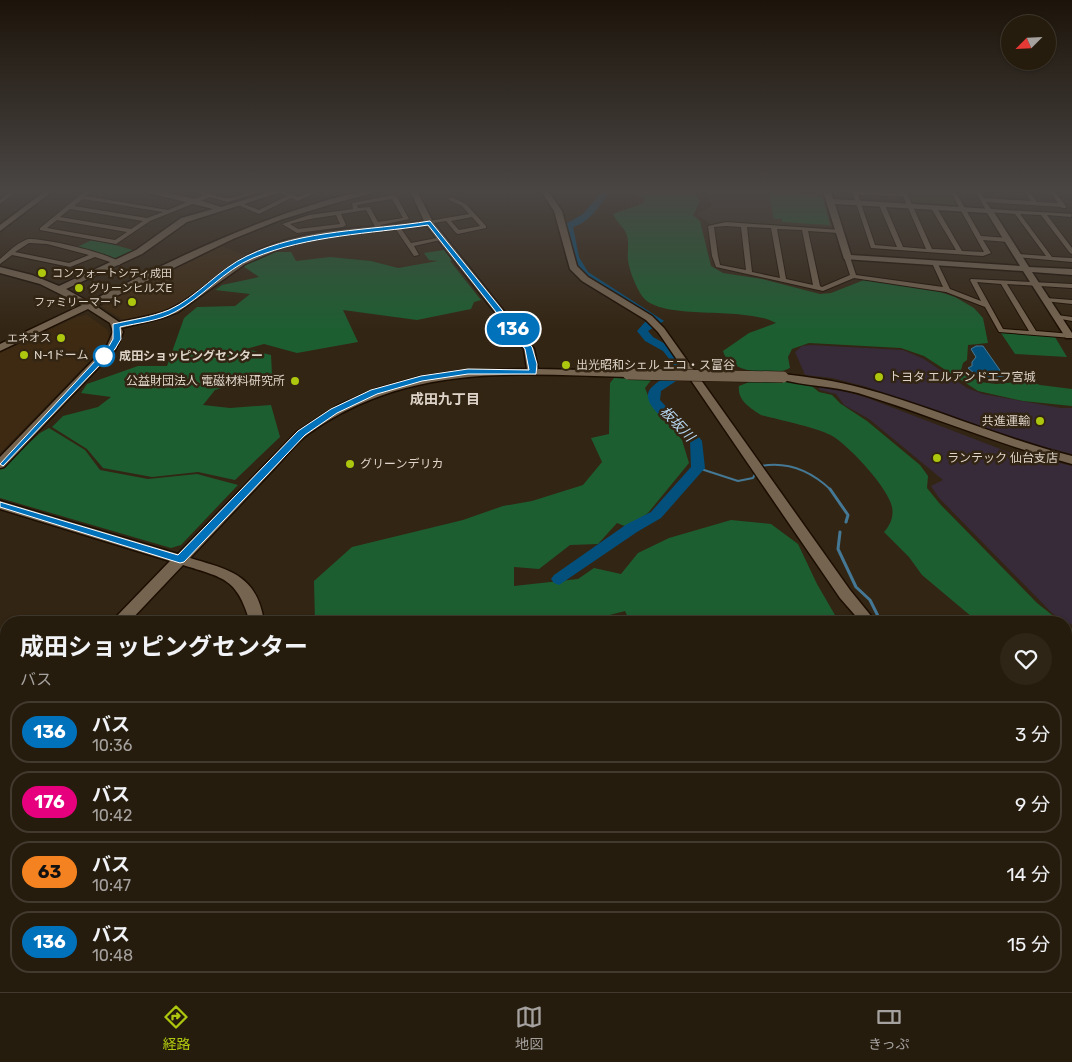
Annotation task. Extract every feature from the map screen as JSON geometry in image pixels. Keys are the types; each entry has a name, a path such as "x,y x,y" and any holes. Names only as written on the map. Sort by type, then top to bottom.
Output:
{"street":[{"path":"89,237 116,242 123,237"},
{"path":"60,288 119,263 160,237"},
{"path":"0,348 227,237"},
{"path":"0,344 233,237"},
{"path":"116,326 172,311 248,258 302,237"},
{"path":"405,237 416,255"},
{"path":"565,237 573,267 585,279 654,323 845,594 864,616"},
{"path":"714,237 712,256 718,266 823,289 853,276 947,290 988,306"},
{"path":"746,237 750,272"},
{"path":"776,237 783,280"},
{"path":"807,237 817,287"},
{"path":"841,237 853,276"},
{"path":"870,237 873,247 988,253 979,238"},
{"path":"896,237 901,249"},
{"path":"924,237 930,251"},
{"path":"951,237 960,252"},
{"path":"1006,237 1071,336"},
{"path":"1035,237 1050,258"},
{"path":"1061,237 1072,252"},
{"path":"979,238 1008,240"},
{"path":"410,245 442,239 529,349 534,372"},
{"path":"0,262 24,242 32,241 96,254 119,263"},
{"path":"12,253 70,265 96,254"},
{"path":"1018,256 1072,260"},
{"path":"846,257 1072,272"},
{"path":"935,263 947,290"},
{"path":"0,270 28,276 60,288 108,317 116,326 117,339 112,347 0,464"},
{"path":"1071,336 1001,331 973,280 1072,286"},
{"path":"1003,282 1034,333"},
{"path":"1046,300 1072,302"},
{"path":"1057,317 1072,318"},
{"path":"126,616 302,433 334,411 374,392 421,378 468,372 534,372 810,378 849,386 1016,445 1072,460"},
{"path":"0,505 225,573 239,582 249,596 255,616"}],"shaded area":[{"path":"221,246 247,256 172,309 125,321 102,307 104,303"},
{"path":"87,315 108,330 109,338 105,345 0,453 0,353 77,317"},
{"path":"802,346 903,350 924,359 967,388 983,394 1061,408 1072,408 1072,454 1020,441 867,387 832,378 805,375 795,352"},
{"path":"816,384 865,397 1021,457 1040,462 1040,458 1072,466 1072,616 1056,616 1053,614 939,498 931,486 943,480 869,419 844,405 836,394 820,390"}],"green space":[{"path":"627,237 704,237 711,266 723,273 762,279 820,294 831,293 864,280 931,289 955,297 974,308 983,318 988,343 968,345 967,360 963,363 961,370 980,382 996,384 1029,381 1040,385 1072,389 1072,406 1023,401 978,391 924,356 901,348 809,343 792,349 788,357 790,368 782,371 763,372 742,368 727,358 723,351 749,333 776,323 744,315 666,309 652,304 642,296 635,283 628,260"},
{"path":"94,239 136,251 117,261 77,247"},
{"path":"444,250 452,260 450,261 481,300 474,302 471,309 417,320 343,310 358,342 297,353 264,344 246,349 271,355 272,374 215,390 203,405 230,408 271,405 280,437 235,480 198,472 152,477 103,468 87,449 52,427 63,416 98,407 111,397 81,393 87,384 138,366 167,366 184,318 197,307 235,306 250,294 215,290 222,285 259,277 243,266 272,252 291,252 296,261 330,257 371,261 398,268 438,261 429,260 424,253"},
{"path":"1001,333 1055,337 1067,357 1015,354"},
{"path":"614,378 652,379 645,388 651,403 682,440 689,463 648,513 627,527 617,523 598,544 570,545 539,569 514,567 514,586 578,579 594,568 621,574 638,553 669,538 731,520 771,524 798,544 817,584 836,616 627,616 625,611 606,616 315,616 314,581 352,547 463,520 503,506 532,501 583,485 602,462 591,438 609,434 610,383"},
{"path":"752,381 790,381 809,384 819,392 832,395 920,465 928,476 927,488 940,504 1037,603 1053,616 971,616 922,575 909,557 884,532 891,521 892,507 884,490 859,459 841,442 828,434 809,427 761,415 745,403 740,395 739,386"},
{"path":"49,428 85,450 100,470 148,479 197,474 238,485 181,545 171,548 0,498 0,469 40,433"}],"water":[{"path":"976,346 983,346 1004,376 981,379 968,368 972,366 972,362 976,357 971,349"}],"waterway":[{"name":"板坂川","path":"559,579 632,528 656,515 698,468 696,441 676,425 654,401 653,395 656,389 685,371 667,349 649,339 642,331 649,324 659,321 604,288 585,274 579,267 575,257 570,237"},
{"path":"761,466 781,465 799,469 816,478 830,489"},
{"path":"698,468 738,481 753,478 756,472"},
{"path":"830,489 848,515 846,522"},
{"path":"840,532 838,549 856,587 870,600 878,616"}],"bus line":[{"name":"136","path":"0,464 112,347 117,339 118,332 116,326 172,311 182,306 228,270 248,258 280,245 311,237"},
{"name":"136","path":"0,505 180,559 302,433 334,411 374,392 421,378 468,372 534,372 529,349 441,237"}],"place":[{"name":"コンフォートシティ成田","path":"42,273"},
{"name":"グリーンヒルズE","path":"79,288"},
{"name":"ファミリーマート","path":"132,302"},
{"name":"エネオス","path":"61,338"},
{"name":"N-1ドーム","path":"24,355"},
{"name":"成田ショッピングセンター","path":"104,356"},
{"name":"出光昭和シェル エコ・ス富谷","path":"566,365"},
{"name":"トヨタ エルアンドエフ宮城","path":"879,377"},
{"name":"公益財団法人 電磁材料研究所","path":"295,381"},
{"name":"共進運輸","path":"1040,421"},
{"name":"ランテック 仙台支店","path":"937,458"},
{"name":"グリーンデリカ","path":"350,464"}],"district":[{"name":"成田九丁目","path":"445,399"}]}
